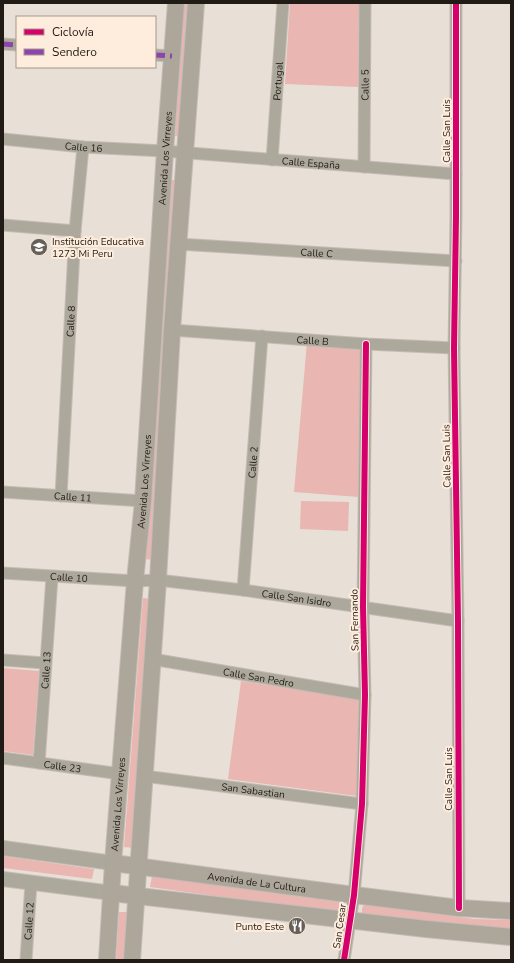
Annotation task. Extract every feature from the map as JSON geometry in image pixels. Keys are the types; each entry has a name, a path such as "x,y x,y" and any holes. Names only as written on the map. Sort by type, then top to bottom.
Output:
{"main road":[{"name":"Avenida Los Virreyes","path":"107,960 113,862 135,581 143,501 176,3"},
{"name":"Avenida Los Virreyes","path":"132,960 158,580 172,330 196,3"},
{"name":"Avenida de La Cultura","path":"113,862 354,895 458,908 511,912"},
{"path":"112,893 426,929 511,937"}],"street":[{"name":"Portugal","path":"272,160 283,3"},
{"name":"Calle 5","path":"364,167 365,3"},
{"name":"Calle San Luis","path":"456,3 456,261 454,348 458,621 458,908"},
{"path":"3,44 16,45"},
{"path":"156,55 172,56"},
{"name":"Calle 16","path":"3,139 83,147 165,151"},
{"name":"Calle 8","path":"61,496 75,231 83,147"},
{"name":"Calle España","path":"165,151 456,174"},
{"path":"3,226 75,231"},
{"name":"Calle C","path":"178,244 456,261"},
{"name":"Calle B","path":"172,330 366,344 454,348"},
{"name":"Calle 2","path":"243,590 262,336"},
{"name":"San Fernando","path":"354,895 362,804 365,695 363,607 366,344"},
{"name":"Calle 11","path":"3,492 143,501"},
{"name":"Calle 10","path":"3,573 135,581"},
{"name":"Calle 13","path":"39,763 52,577"},
{"name":"Calle San Isidro","path":"135,581 158,580 243,590 458,621"},
{"name":"Calle San Pedro","path":"152,659 365,695"},
{"path":"3,660 45,663"},
{"name":"Calle 23","path":"3,758 121,774"},
{"name":"San Sabastian","path":"144,776 362,804"},
{"name":"Avenida de La Cultura","path":"3,848 113,862"},
{"path":"3,879 112,893"},
{"name":"Calle 12","path":"26,960 31,883"},
{"name":"San Cesar","path":"344,960 354,895"}],"shaded area":[{"path":"184,3 192,3 184,137 175,136"},
{"path":"290,3 359,3 358,87 285,84"},
{"path":"172,180 181,180 155,560 144,559"},
{"path":"307,342 358,347 362,350 359,497 294,492"},
{"path":"301,501 349,502 348,531 300,529"},
{"path":"143,598 152,599 135,848 124,847"},
{"path":"3,668 39,671 33,755 3,751"},
{"path":"241,681 360,699 357,796 228,779"},
{"path":"3,856 94,869 92,879 3,868"},
{"path":"152,876 341,902 343,906 342,910 338,913 150,887"},
{"path":"364,905 475,919 511,920 511,932 365,916 362,913 362,908"},
{"path":"119,912 131,912 128,960 116,960"}],"marked path":[{"path":"3,44 16,45"},
{"path":"156,55 172,56"}],"cycle path":[{"path":"456,3 456,216 454,348 458,621 459,908"},
{"path":"344,960 354,895 362,804 365,695 363,607 366,344"}],"place":[{"name":"Institución Educativa 1273 Mi Peru","path":"39,247"},
{"name":"Punto Este","path":"297,926"}]}
